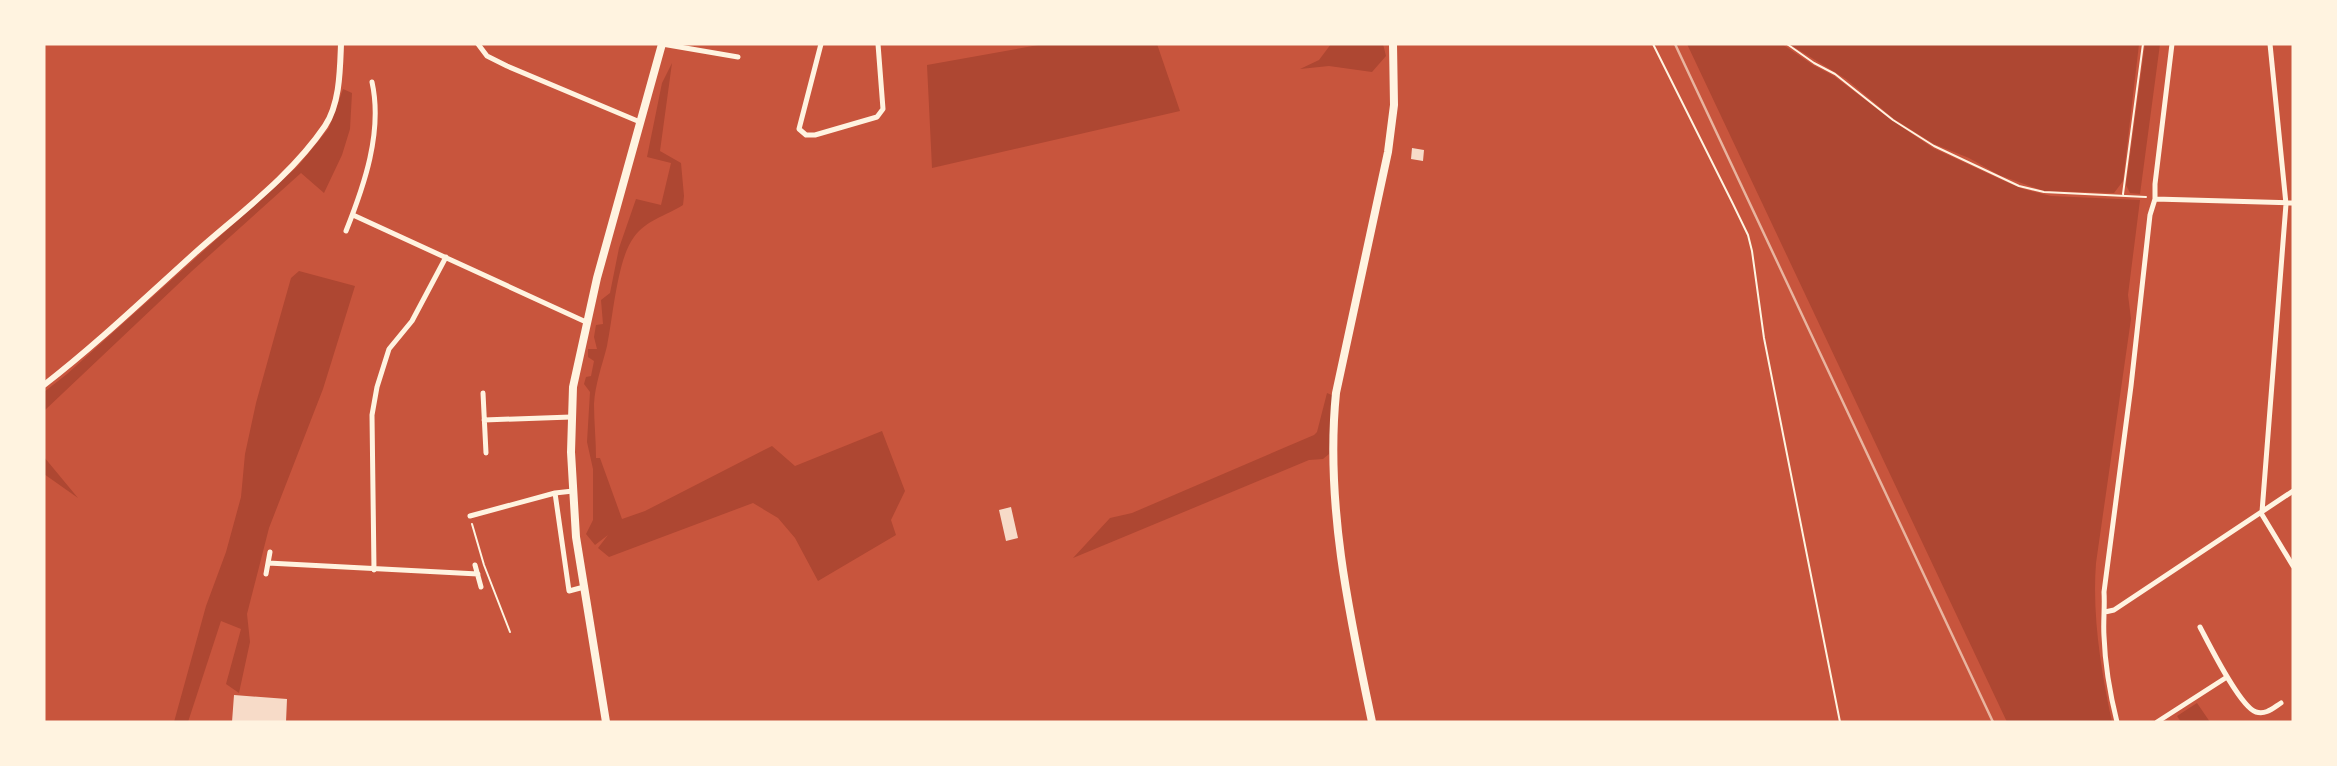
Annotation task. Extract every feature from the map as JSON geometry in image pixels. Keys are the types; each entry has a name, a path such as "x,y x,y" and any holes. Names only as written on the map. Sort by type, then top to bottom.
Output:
{"main road":[{"path":"606,722 576,537 571,416 577,362 586,322 662,44"},
{"path":"1372,722 1339,542 1332,431 1336,393 1388,152 1394,105 1393,44"}],"street":[{"path":"44,385 245,209 306,149 326,124 336,97 341,44"},
{"path":"478,44 487,56 507,66 640,122"},
{"path":"662,44 738,57"},
{"path":"821,44 799,129 806,135 815,135 877,117 883,109 878,44"},
{"path":"2118,722 2111,698 2103,634 2104,592 2150,215 2155,199 2172,44"},
{"path":"2270,44 2290,203 2261,512 2293,566"},
{"path":"346,231 365,178 372,143 376,100 372,82"},
{"path":"2155,199 2290,203"},
{"path":"353,215 586,322"},
{"path":"374,570 372,415 377,387 389,349 412,321 446,257"},
{"path":"483,393 486,453"},
{"path":"484,420 571,416"},
{"path":"470,516 555,493 573,491"},
{"path":"2105,612 2114,610 2293,491"},
{"path":"555,493 569,591 584,587"},
{"path":"266,574 270,552"},
{"path":"268,564 478,574"},
{"path":"475,565 481,587"},
{"path":"2200,627 2227,677 2251,710 2259,713 2268,711 2281,703"},
{"path":"2157,722 2227,677"}],"path":[{"path":"1653,44 1738,215 1752,251 1764,338 1840,722"},
{"path":"1787,44 1835,74 1903,127 1934,146 2020,186 2044,192 2155,199"},
{"path":"2123,195 2143,44"},
{"path":"470,516 484,565 510,632"}],"shaded area":[{"path":"1044,44 1157,44 1180,111 932,168 927,65"},
{"path":"1331,44 1383,44 1386,56 1372,72 1329,66 1300,69 1319,60"},
{"path":"1687,44 1782,44 1834,76 1933,148 2002,180 2051,196 2140,200 2128,295 2131,319 2096,563 2098,643 2112,722 2007,722"},
{"path":"1789,44 2139,44 2123,181 2114,193 2044,191 1999,175 1969,158 1934,144 1894,119 1846,79"},
{"path":"2145,44 2160,44 2140,194 2130,193 2126,185"},
{"path":"672,63 660,151 681,163 683,205 650,222 639,231 623,259 607,346 597,382 594,411 596,458 600,458 622,519 645,511 772,446 795,466 882,431 905,491 891,520 896,535 818,581 795,538 778,518 753,503 609,557 598,548 608,535 595,545 586,534 593,520 593,469 587,442 590,392 584,384 586,377 591,376 594,361 588,357 588,349 597,349 594,337 596,325 603,324 601,300 610,293 619,248 636,199 661,205 671,163 647,157 662,83"},
{"path":"343,89 352,93 350,129 342,155 324,193 301,173 192,271 44,411 44,392 298,166 329,128"},
{"path":"299,271 355,286 323,389 269,528 247,614 250,642 239,693 226,684 241,629 221,621 188,722 174,722 206,606 226,552 241,497 245,454 256,403 291,278"},
{"path":"1327,393 1334,396 1329,454 1323,459 1309,460 1073,558 1110,518 1132,513 1314,435"},
{"path":"44,457 78,498 44,474"},
{"path":"2197,703 2210,722 2181,722 2177,716"}],"building":[{"path":"1412,148 1424,150 1423,161 1411,159"},
{"path":"1011,507 1018,538 1006,541 999,510"},
{"path":"234,695 287,699 286,722 232,722"}],"railway":[{"path":"1675,44 1993,722"}]}
